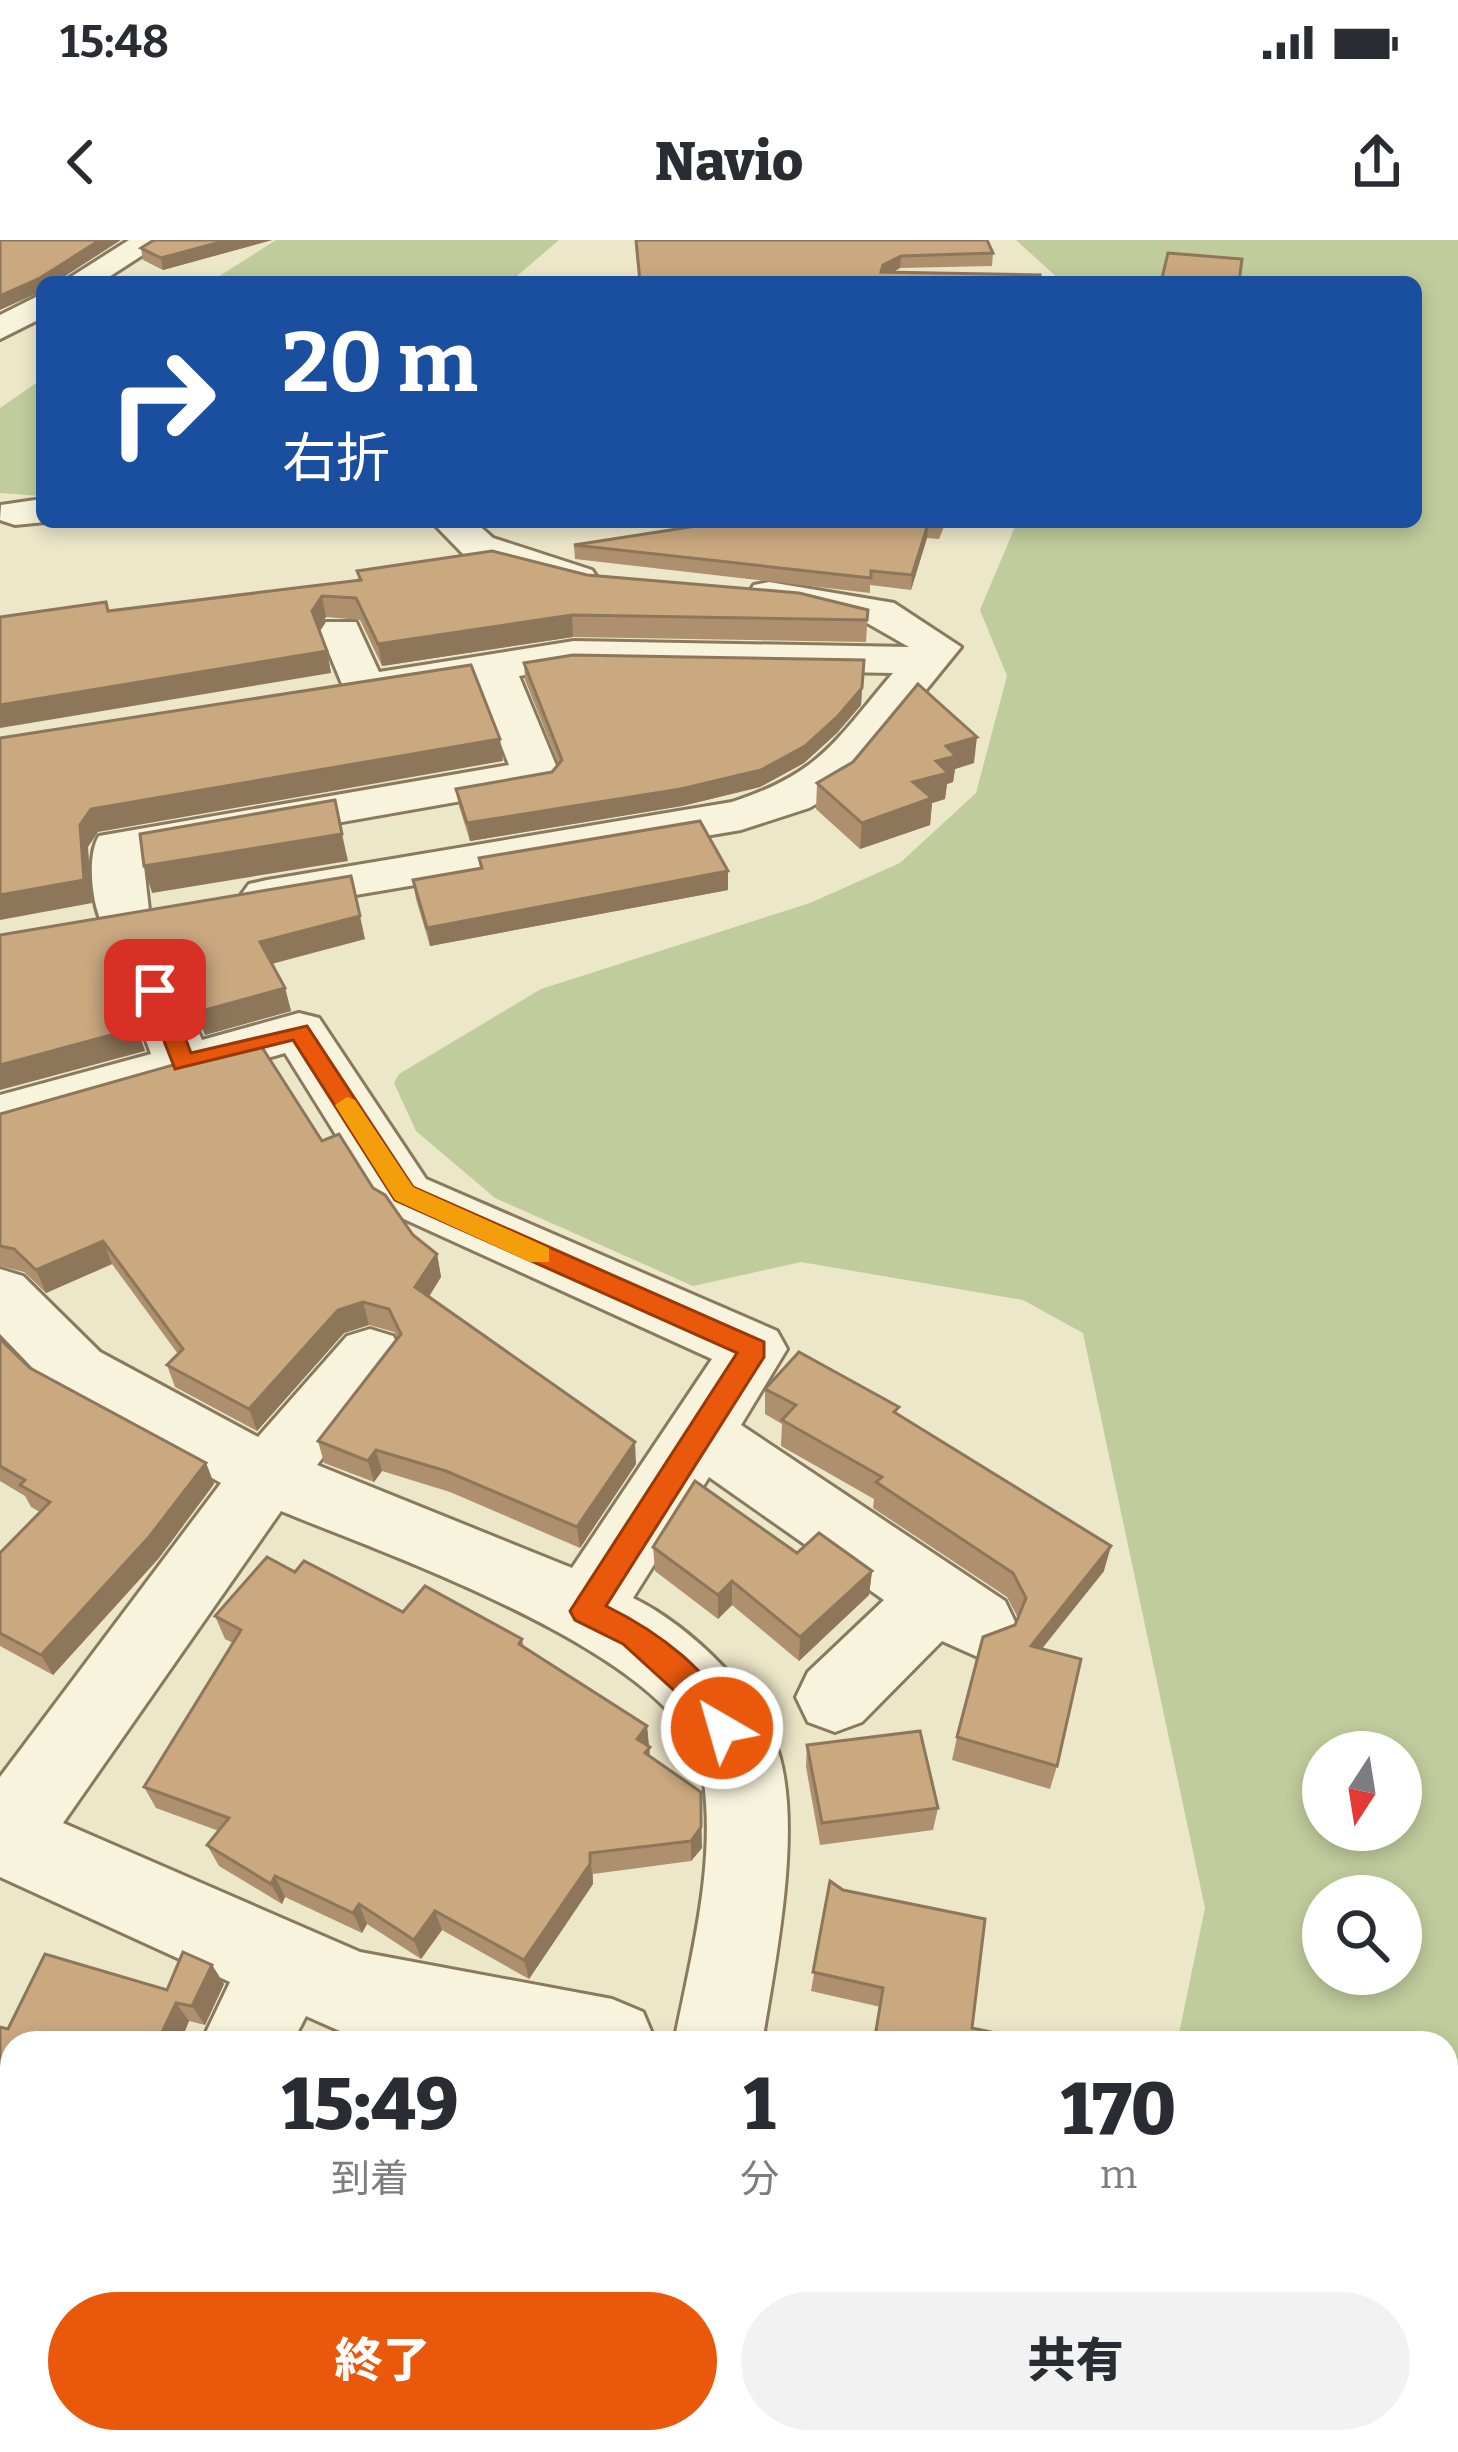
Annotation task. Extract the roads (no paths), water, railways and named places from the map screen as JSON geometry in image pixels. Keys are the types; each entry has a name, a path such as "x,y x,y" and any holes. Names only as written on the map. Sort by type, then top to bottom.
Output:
{"street":[{"path":"90,276 151,240"},
{"path":"0,290 36,288"},
{"path":"0,329 36,308"},
{"path":"458,528 479,547 574,578 616,582"},
{"path":"494,667 536,775 117,847 148,915 684,826 792,798 832,776 939,646 879,612 724,590"},
{"path":"340,631 341,691 574,655 931,661"},
{"path":"155,990 183,1064"},
{"path":"0,1115 299,1031 404,1194 754,1349 586,1611"},
{"path":"0,1293 76,1370 267,1475 512,1574 634,1635 702,1696 741,1759 742,1916 720,2031"},
{"path":"370,1354 267,1475 4,1838 288,1960 358,1995 558,2031"},
{"path":"700,1433 958,1610 835,1697"},
{"path":"251,2031 288,1960"}]}
